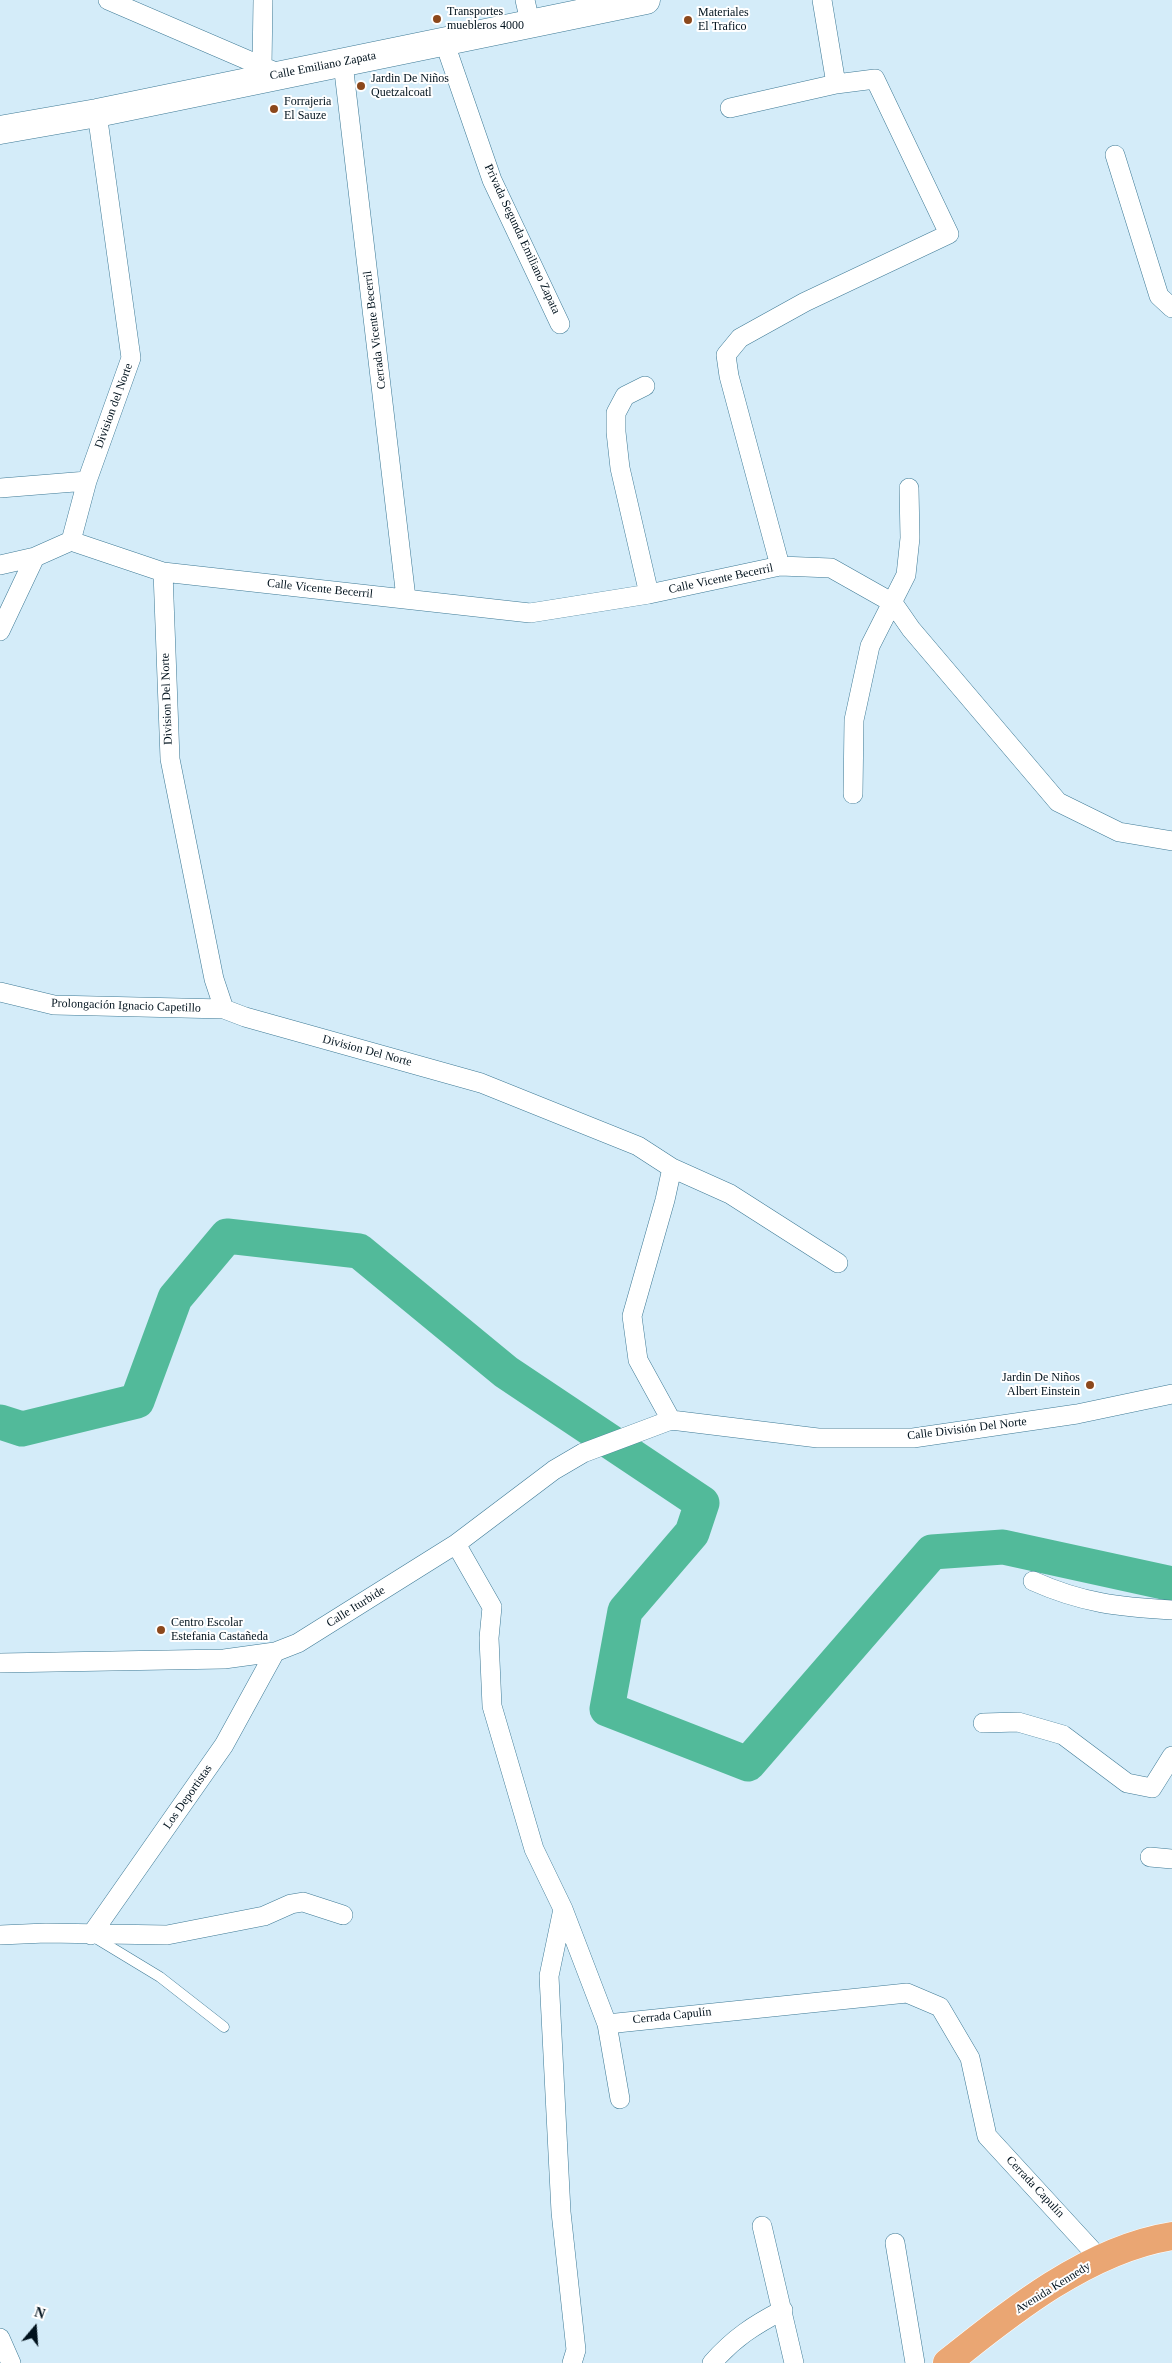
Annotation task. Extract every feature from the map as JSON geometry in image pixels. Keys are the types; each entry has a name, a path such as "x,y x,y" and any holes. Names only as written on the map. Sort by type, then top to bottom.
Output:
{"main road":[{"name":"Calle Emiliano Zapata","path":"0,130 97,113 271,71 343,63 444,42 528,11 646,0"},
{"name":"Avenida Kennedy","path":"947,2363 988,2330 1063,2279 1100,2259 1130,2246 1172,2236"}],"street":[{"path":"108,0 271,71 263,0"},
{"path":"822,0 836,84"},
{"name":"Privada Segunda Emiliano Zapata","path":"444,42 492,180 560,324"},
{"name":"Cerrada Vicente Becerril","path":"343,63 406,598"},
{"path":"730,108 836,84 875,79 949,234 804,302 740,338 726,356 729,376 780,566"},
{"name":"Division del Norte","path":"71,541 87,481 131,358 97,113"},
{"path":"1115,155 1159,296 1172,308"},
{"path":"645,386 626,396 616,413 616,432 620,468 649,594"},
{"path":"0,488 87,481"},
{"path":"853,794 854,720 870,646 906,575 910,538 909,488"},
{"path":"0,565 35,557 71,541 162,572"},
{"path":"0,630 35,557"},
{"name":"Calle Vicente Becerril","path":"162,572 530,613 649,594 780,566 832,568 893,603 911,629 1058,802 1118,832 1172,840"},
{"name":"Division Del Norte","path":"162,572 170,759 214,979 224,1009 245,1017 481,1083 638,1146 672,1168 730,1194 838,1263"},
{"name":"Prolongación Ignacio Capetillo","path":"0,992 54,1005 224,1009"},
{"path":"664,1422 638,1360 632,1316 665,1200 672,1168"},
{"name":"Calle División Del Norte","path":"664,1422 818,1438 913,1438 1077,1414 1172,1394"},
{"name":"Calle Iturbide","path":"0,1663 224,1659 275,1652 298,1643 456,1544 554,1470 583,1454 664,1422"},
{"path":"456,1544 492,1607 489,1638 492,1706 534,1849 563,1909 607,2024 620,2099"},
{"path":"1033,1581 1062,1594 1118,1607 1172,1610"},
{"name":"Los Deportistas","path":"91,1935 224,1744 275,1652"},
{"path":"983,1723 1018,1722 1063,1735 1127,1783 1152,1788 1172,1756"},
{"path":"1150,1857 1172,1859"},
{"path":"0,1935 46,1933 166,1935 264,1916 291,1904 303,1902 342,1915"},
{"path":"563,1909 549,1976 561,2212 576,2350 572,2363"},
{"name":"Cerrada Capulín","path":"607,2024 907,1993 940,2007 970,2058 987,2136 1100,2259"},
{"path":"762,2226 794,2363"},
{"path":"895,2242 915,2363"},
{"path":"712,2363 726,2347 749,2328 783,2310"},
{"path":"0,2338 11,2363"}],"lane":[{"path":"91,1935 160,1977 224,2027"}],"waterway":[{"path":"0,1422 22,1429 137,1401 175,1298 227,1236 359,1251 506,1372 702,1503 692,1533 625,1611 607,1709 748,1764 932,1552 1003,1547 1172,1584"}],"place":[{"name":"Transportes muebleros 4000","path":"437,19"},
{"name":"Materiales El Trafico","path":"688,20"},
{"name":"Jardin De Niños Quetzalcoatl","path":"361,86"},
{"name":"Forrajeria El Sauze","path":"274,109"},
{"name":"Jardin De Niños Albert Einstein","path":"1090,1385"},
{"name":"Centro Escolar Estefania Castañeda","path":"161,1630"}]}
